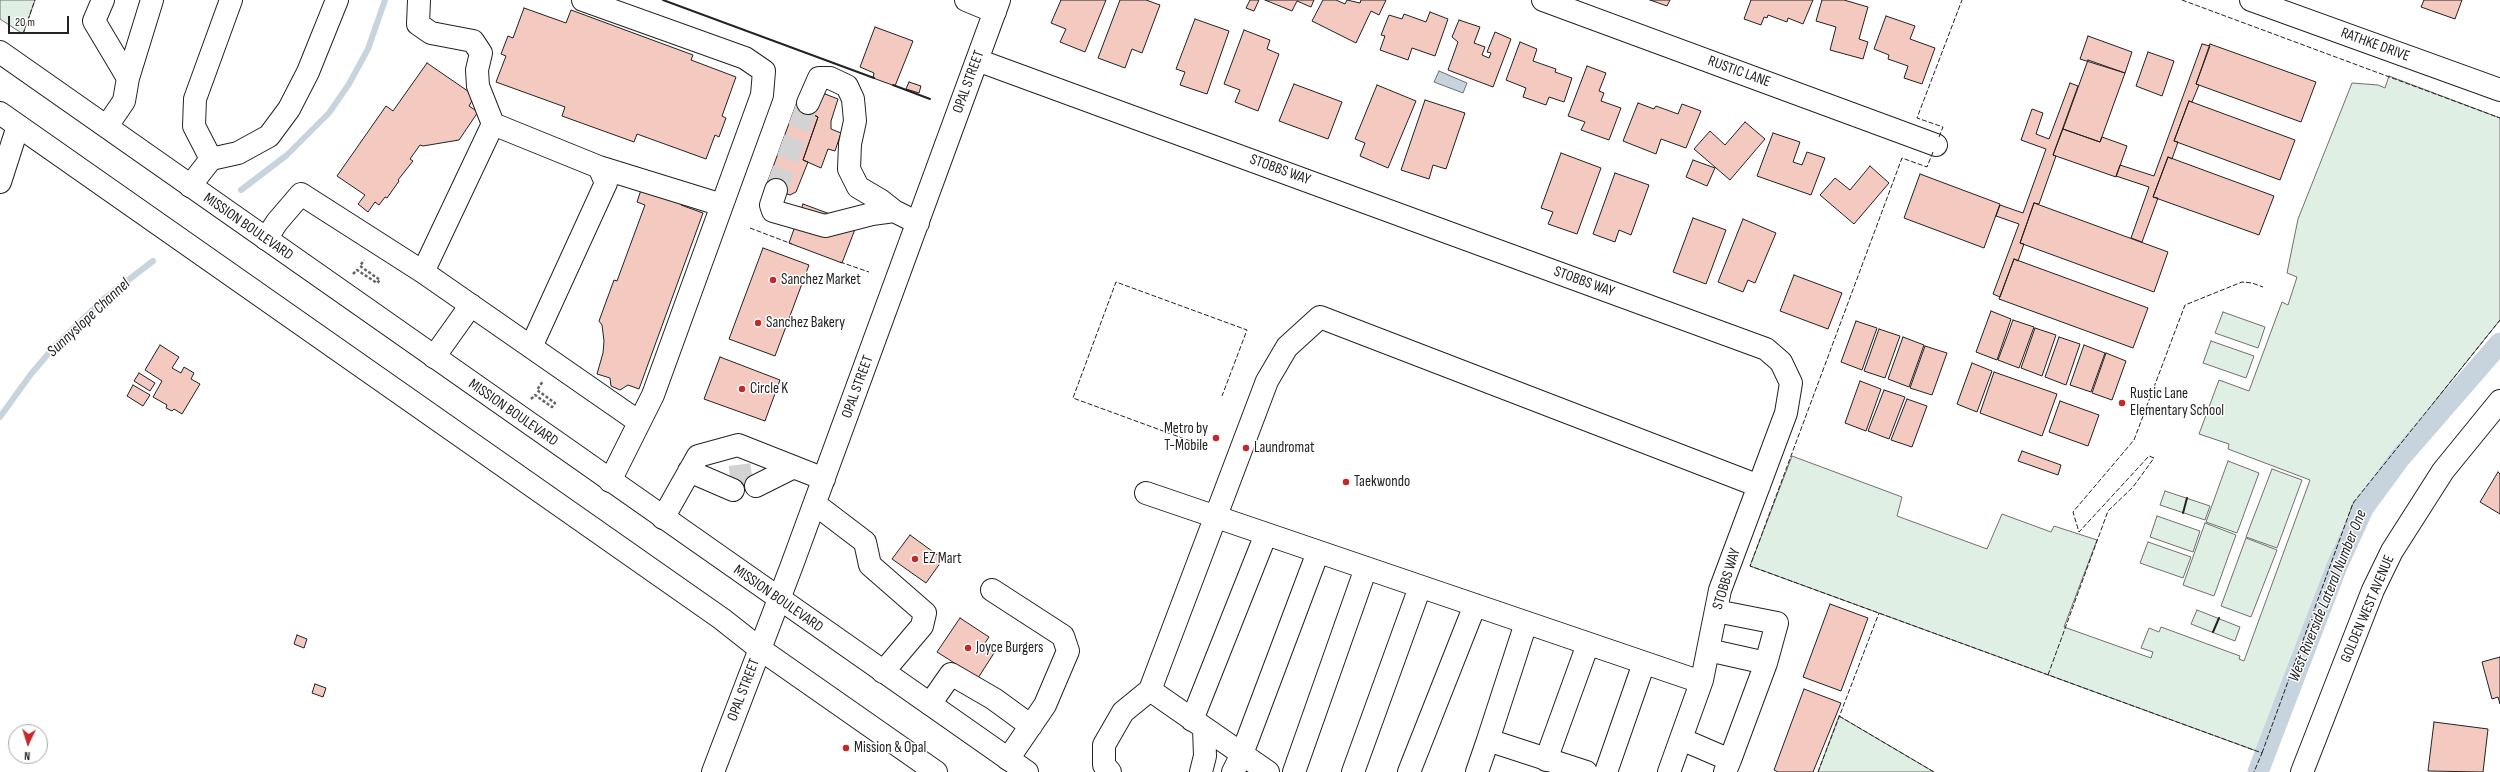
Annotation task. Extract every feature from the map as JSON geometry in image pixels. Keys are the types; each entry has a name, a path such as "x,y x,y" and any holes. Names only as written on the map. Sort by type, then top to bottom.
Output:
{"street":[{"path":"103,0 94,21 128,78"},
{"path":"107,126 124,101 128,78 152,0"},
{"path":"211,159 194,126 195,99 231,0"},
{"path":"190,186 211,159 238,153 269,136 289,109 308,72 337,0"},
{"path":"419,0 418,24 431,33 473,41 481,53 477,70 478,86 493,124 599,167 722,205"},
{"path":"583,0 745,58 764,71 762,95 653,395 610,481"},
{"path":"966,0 997,6"},
{"name":"RUSTIC LANE","path":"1543,0 1936,145"},
{"name":"RATHKE DRIVE","path":"2251,0 2500,90"},
{"name":"OPAL STREET","path":"713,772 815,504 997,6"},
{"name":"MISSION BOULEVARD","path":"0,52 1027,772"},
{"name":"STOBBS WAY","path":"977,60 1766,349 1781,362 1791,383 1786,413 1720,590 1701,682 1669,772"},
{"path":"808,103 819,78 830,78 847,86 852,99 855,121 850,144 849,169 858,187 880,200 894,212 918,223"},
{"path":"0,114 722,619 760,649 936,772"},
{"path":"424,272 493,124"},
{"path":"0,182 18,126"},
{"path":"531,347 606,182 599,167"},
{"path":"776,190 771,205 773,211 825,226 872,214 894,212"},
{"path":"266,239 277,222 301,194 424,272 639,422"},
{"path":"434,357 471,305"},
{"path":"1110,772 1104,765 1104,745 1123,712 1150,690 1217,518 1267,381 1287,347 1320,317 1759,486"},
{"name":"GOLDEN WEST AVENUE","path":"2302,772 2373,590 2392,551 2443,471 2500,401"},
{"path":"663,518 698,456 738,445 824,479"},
{"path":"754,480 794,467"},
{"path":"689,471 732,484"},
{"path":"1146,493 1701,682"},
{"path":"815,504 865,542 870,565 925,612 922,626 883,672"},
{"path":"1201,772 1205,756 1198,724 1266,534"},
{"path":"1237,763 1318,552"},
{"path":"1294,772 1366,568"},
{"path":"1353,772 1420,587"},
{"path":"992,590 1063,636 1068,651 1045,705 1008,759"},
{"path":"1409,772 1474,605"},
{"path":"1681,739 1728,766 1766,663 1777,623 1716,611"},
{"path":"1477,772 1526,623"},
{"path":"1546,760 1588,644"},
{"path":"1708,650 1766,663"},
{"path":"1606,772 1644,663"},
{"path":"930,704 951,674 994,699 1031,726"},
{"path":"1150,690 1198,724 1237,763 1268,772"},
{"path":"1488,740 1586,772"}],"green space":[{"path":"0,0 35,0 23,34 0,19"},
{"path":"2389,76 2500,118 2500,320 2353,504 2262,753 1750,566 1792,456 1902,497 1897,516 1987,549 2002,514 2051,532 2054,526 2097,540 2064,627 2151,658 2153,652 2141,648 2149,628 2159,632 2161,627 2240,656 2239,659 2244,661 2310,480 2228,449 2229,444 2199,434 2219,380 2249,391 2282,302 2288,305 2297,277 2287,273 2298,219 2352,83 2378,85 2385,88"},
{"path":"2223,312 2265,327 2258,348 2215,333"},
{"path":"2211,341 2254,356 2246,378 2203,363"},
{"path":"2228,461 2259,473 2237,533 2206,522"},
{"path":"2272,469 2302,480 2277,548 2246,537"},
{"path":"2165,491 2210,506 2205,520 2160,505"},
{"path":"2157,516 2200,531 2193,552 2150,537"},
{"path":"2205,523 2236,535 2214,596 2183,585"},
{"path":"2246,538 2277,550 2251,617 2221,606"},
{"path":"2148,542 2191,557 2183,578 2140,563"},
{"path":"2197,610 2240,627 2235,641 2191,624"},
{"path":"1839,716 1934,772 1818,772"}],"shaded area":[{"path":"1439,71 1467,83 1463,93 1434,82"}],"building":[{"path":"1061,0 1106,0 1085,52 1060,42 1066,29 1051,23"},
{"path":"1120,0 1146,0 1160,5 1142,53 1132,49 1125,68 1098,58"},
{"path":"1250,0 1259,0 1254,11 1246,8"},
{"path":"1265,0 1314,0 1311,7 1297,1 1292,11"},
{"path":"1323,0 1336,0 1345,4 1347,0 1360,3 1361,0 1386,0 1379,15 1371,11 1356,43 1312,21"},
{"path":"1650,0 1670,0 1667,6"},
{"path":"1751,0 1813,0 1803,24 1788,18 1787,22 1768,15 1767,18 1764,17 1761,25 1744,19"},
{"path":"1822,0 1844,0 1868,7 1859,39 1868,42 1863,59 1830,50 1836,27 1816,21"},
{"path":"2424,0 2462,0 2455,19 2421,7"},
{"path":"524,8 566,23 571,10 693,55 691,60 736,77 722,116 726,118 719,137 715,135 706,159 637,134 634,142 562,116 565,107 496,82 506,56 501,54 508,36 513,38"},
{"path":"1430,12 1448,19 1435,56 1412,48 1408,60 1380,50 1385,36 1381,35 1389,15 1402,19 1404,14 1426,22"},
{"path":"1886,16 1915,26 1910,39 1935,48 1922,84 1904,78 1908,66 1888,59 1889,55 1874,49"},
{"path":"1195,19 1229,31 1207,94 1180,85 1185,72 1176,69"},
{"path":"1459,20 1480,27 1474,43 1485,47 1482,55 1489,58 1491,53 1487,52 1495,32 1511,39 1493,87 1448,70 1458,42 1452,37"},
{"path":"875,27 913,41 895,86 873,78 874,73 860,67"},
{"path":"1244,30 1270,40 1267,49 1279,54 1258,111 1235,102 1240,90 1224,84"},
{"path":"2088,36 2132,52 2125,73 2080,59"},
{"path":"1520,42 1537,49 1533,61 1556,69 1555,72 1572,78 1564,102 1549,97 1546,105 1523,97 1526,88 1506,80"},
{"path":"2202,44 2210,46 2196,84 2199,85 2192,102 2189,101 2174,141 2178,142 2172,159 2168,157 2153,197 2158,198 2142,242 2131,238 2149,187 2116,176 2120,165 2154,176"},
{"path":"2210,44 2316,82 2301,122 2196,84"},
{"path":"2148,52 2174,61 2162,96 2136,86"},
{"path":"2088,60 2125,73 2100,142 2063,129"},
{"path":"427,63 475,96 469,106 478,112 459,140 423,146 420,145 410,159 413,161 398,180 399,181 387,198 385,197 379,205 375,202 368,212 358,204 365,195 337,176 386,106 393,111"},
{"path":"1587,66 1606,73 1599,91 1604,93 1601,101 1621,108 1609,140 1581,130 1585,122 1568,116"},
{"path":"909,82 921,86 919,93 906,89"},
{"path":"2070,83 2078,86 2053,155 2056,156 2039,204 2034,203 2020,243 2024,244 2018,261 2014,259 2000,297 1993,294 2019,224 1996,216 2000,205 2023,213 2046,149 2021,140 2032,109 2043,113 2036,134 2049,139"},
{"path":"1294,84 1342,102 1328,139 1279,121"},
{"path":"1377,85 1416,101 1388,168 1360,156 1365,143 1355,139"},
{"path":"825,94 838,99 831,121 831,129 841,133 835,151 828,149 821,168 803,160 818,117 812,114 816,99"},
{"path":"798,99 815,106 812,114 818,117 803,160 808,162 796,192 790,195 766,186"},
{"path":"1425,100 1465,113 1446,169 1433,165 1429,179 1401,170"},
{"path":"2189,101 2295,140 2280,180 2174,141"},
{"path":"1638,103 1654,109 1656,106 1678,114 1682,104 1701,111 1686,148 1661,139 1656,154 1623,141"},
{"path":"1745,122 1765,139 1730,180 1694,149 1710,131 1725,145"},
{"path":"2063,129 2100,142 2102,137 2127,146 2116,177 2053,155"},
{"path":"1773,133 1800,142 1793,162 1802,165 1807,152 1825,158 1811,195 1757,176"},
{"path":"1561,153 1601,168 1577,234 1548,224 1553,212 1541,208"},
{"path":"2168,157 2274,196 2259,235 2153,197"},
{"path":"1693,160 1715,168 1707,186 1686,177"},
{"path":"1870,166 1889,183 1854,224 1820,195 1835,178 1850,190"},
{"path":"1615,173 1649,185 1631,235 1619,230 1615,242 1593,234"},
{"path":"1920,174 2000,204 1984,248 1904,218"},
{"path":"641,190 682,202 681,205 703,213 639,389 628,385 620,390 611,386 610,378 597,374 603,353 604,341 602,325 599,321 614,280 617,281 645,205 637,202"},
{"path":"2034,203 2168,252 2154,292 2020,243"},
{"path":"803,204 857,224 842,263 789,243"},
{"path":"1693,218 1726,230 1706,284 1673,272"},
{"path":"1743,219 1776,233 1755,283 1748,280 1743,292 1718,282"},
{"path":"763,248 809,265 775,356 729,339"},
{"path":"2014,259 2148,308 2133,348 1999,299"},
{"path":"1794,275 1842,293 1828,329 1780,311"},
{"path":"1991,311 2011,319 1997,360 1976,352"},
{"path":"2013,320 2034,327 2019,368 1998,360"},
{"path":"1856,321 1877,328 1862,370 1841,362"},
{"path":"2035,328 2056,335 2042,376 2021,368"},
{"path":"1879,329 1900,336 1885,378 1864,371"},
{"path":"1903,337 1924,345 1909,387 1888,379"},
{"path":"2059,337 2080,344 2066,385 2045,377"},
{"path":"160,345 179,357 172,368 181,373 184,367 194,373 191,379 200,384 182,414 174,409 172,411 166,408 167,405 153,397 162,381 145,370"},
{"path":"2084,345 2105,353 2091,392 2070,385"},
{"path":"1925,346 1947,353 1932,395 1910,388"},
{"path":"2106,353 2126,361 2112,400 2092,393"},
{"name":"Circle K","path":"720,357 780,380 765,421 704,399"},
{"path":"1972,363 1992,371 1977,412 1957,404"},
{"path":"1994,372 2057,394 2042,436 1980,413"},
{"path":"139,373 155,383 150,391 134,381"},
{"path":"1860,381 1881,389 1866,431 1845,423"},
{"path":"133,385 150,395 143,406 127,396"},
{"path":"1884,390 1905,397 1889,439 1868,431"},
{"path":"1907,399 1927,406 1912,447 1891,440"},
{"path":"2060,401 2099,415 2088,446 2049,432"},
{"path":"2022,451 2061,465 2058,475 2018,461"},
{"path":"2498,472 2500,474 2500,514 2480,502"},
{"path":"910,535 943,559 926,583 892,559"},
{"path":"1830,604 1868,618 1841,691 1803,677"},
{"path":"960,618 989,637 985,643 996,650 978,678 937,652"},
{"path":"297,635 307,639 304,648 294,644"},
{"path":"2500,657 2500,704 2498,697 2492,699 2482,662"},
{"path":"315,684 326,688 323,697 312,693"},
{"path":"1804,689 1841,703 1813,772 1778,772 1774,770"},
{"path":"2434,722 2488,729 2483,772 2428,771"}],"waterway":[{"name":"Sunnyslope Channel","path":"241,190 287,155 329,113 349,84 368,49 385,0"},
{"name":"Sunnyslope Channel","path":"0,417 31,374 54,347 105,298 153,261"},
{"name":"West Riverside Lateral Number One","path":"2258,772 2337,566 2364,507 2400,458 2500,343"}],"tunnel":[{"path":"776,190 808,103"},
{"path":"730,477 753,474"}],"fence":[{"path":"23,34 35,0"},
{"path":"1939,137 1943,127 1917,118 1962,0"},
{"path":"2182,0 2500,118"},
{"path":"1933,152 1927,167 1902,158 1750,566 2262,753 2254,772"},
{"path":"750,228 792,244"},
{"path":"840,262 869,272"},
{"path":"1204,446 1073,398 1116,282 1247,330 1222,396"},
{"path":"2048,675 2108,511 2133,487 2154,458 2149,456 2079,532 2073,512 2134,440 2185,305 2242,282 2252,283 2263,287"},
{"path":"2262,753 2353,503 2500,320"},
{"path":"1818,772 1879,613"},
{"path":"1839,716 1934,772"}],"wall":[{"path":"663,0 874,78"},
{"path":"893,85 930,99"},
{"path":"2183,513 2187,498"},
{"path":"2213,632 2219,618"}],"place":[{"name":"Sanchez Market","path":"773,280"},
{"name":"Sanchez Bakery","path":"758,323"},
{"name":"Circle K","path":"742,389"},
{"name":"Rustic Lane Elementary School","path":"2122,403"},
{"name":"Metro by T-Mobile","path":"1216,438"},
{"name":"Laundromat","path":"1246,448"},
{"name":"Taekwondo","path":"1346,482"},
{"name":"EZ Mart","path":"915,559"},
{"name":"Joyce Burgers","path":"968,648"},
{"name":"Mission & Opal","path":"846,748"}]}
